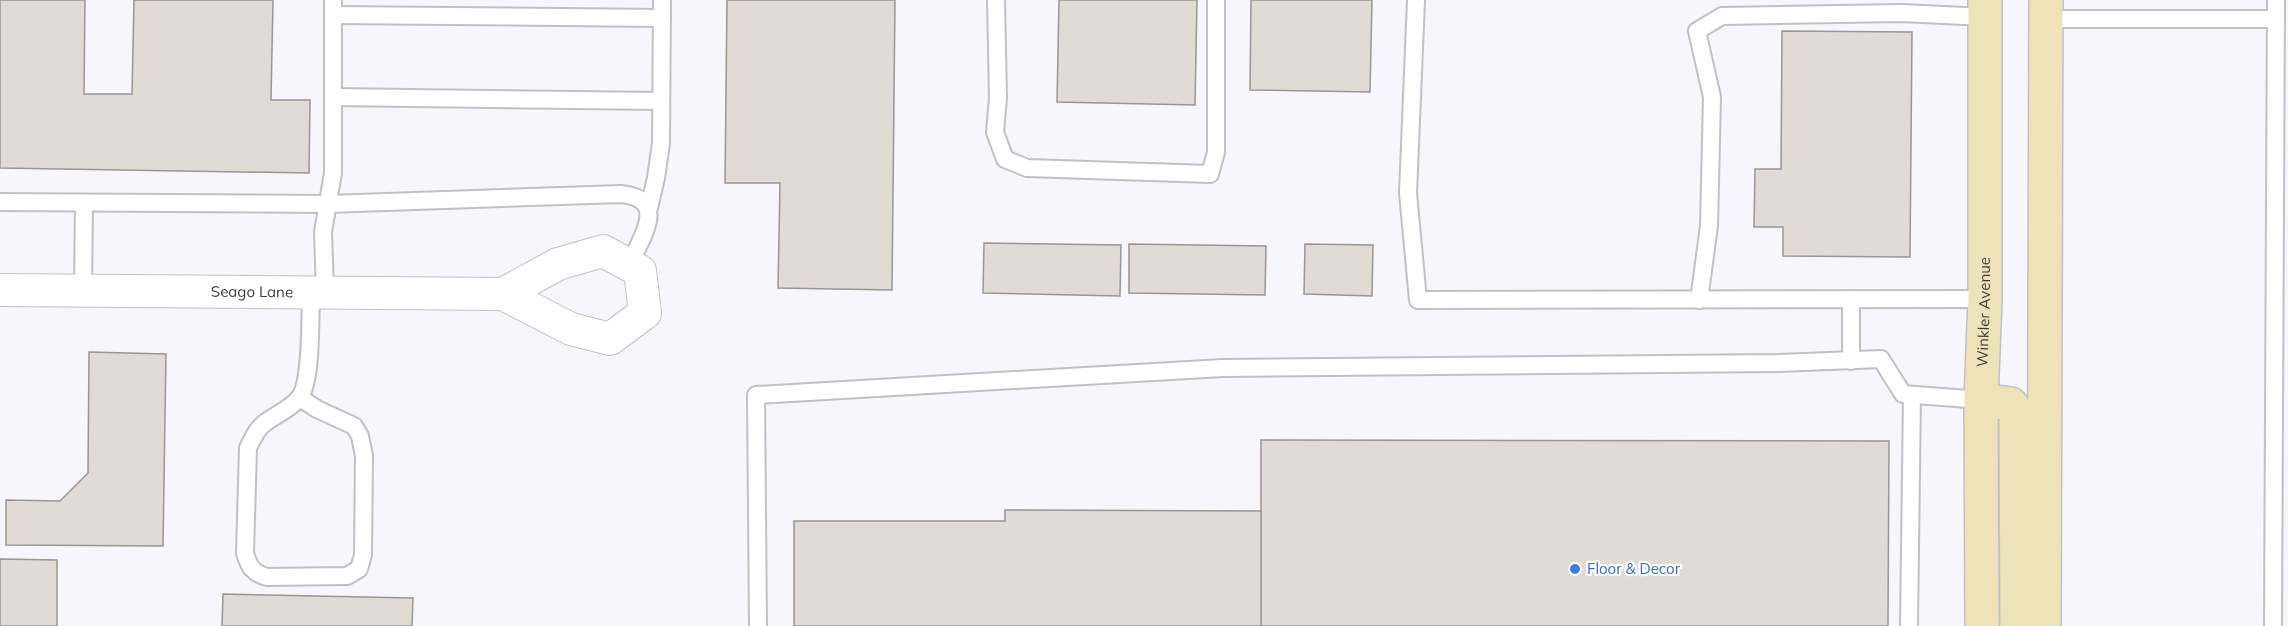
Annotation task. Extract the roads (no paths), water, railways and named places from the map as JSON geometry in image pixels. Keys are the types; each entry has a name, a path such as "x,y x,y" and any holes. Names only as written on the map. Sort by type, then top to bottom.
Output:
{"street":[{"name":"Winkler Avenue","path":"1982,626 1981,400 1985,299 1985,8"},
{"path":"2044,626 2046,10"},
{"name":"Seago Lane","path":"0,290 503,294 571,329 610,339 645,313 640,271 603,251 558,264 503,294"},
{"path":"1981,400 2011,404 2016,412 2018,626"}],"lane":[{"path":"629,265 649,219 661,143 662,0"},
{"path":"996,0 998,99 995,132 1005,159 1027,168 1210,174 1216,152 1216,0"},
{"path":"1416,0 1408,193 1418,300 1985,299"},
{"path":"2273,626 2276,0"},
{"path":"300,398 317,409 354,426 360,436 364,456 363,555 359,568 347,576 267,577 256,573 245,553 248,448 255,433 266,422 300,398 306,384 323,232 333,173 333,8 662,18"},
{"path":"1699,300 1709,226 1712,97 1697,31 1722,16 1902,13 1985,8"},
{"path":"2046,10 2276,19"},
{"path":"333,97 661,101"},
{"path":"0,202 328,204 621,194 643,200 649,208"},
{"path":"83,290 84,202"},
{"path":"1851,300 1851,361"},
{"path":"758,626 756,395 1223,368 1766,363 1881,359 1904,394 1981,400"},
{"path":"1909,626 1912,395"}],"place":[{"name":"Floor & Decor","path":"1575,569"}]}
